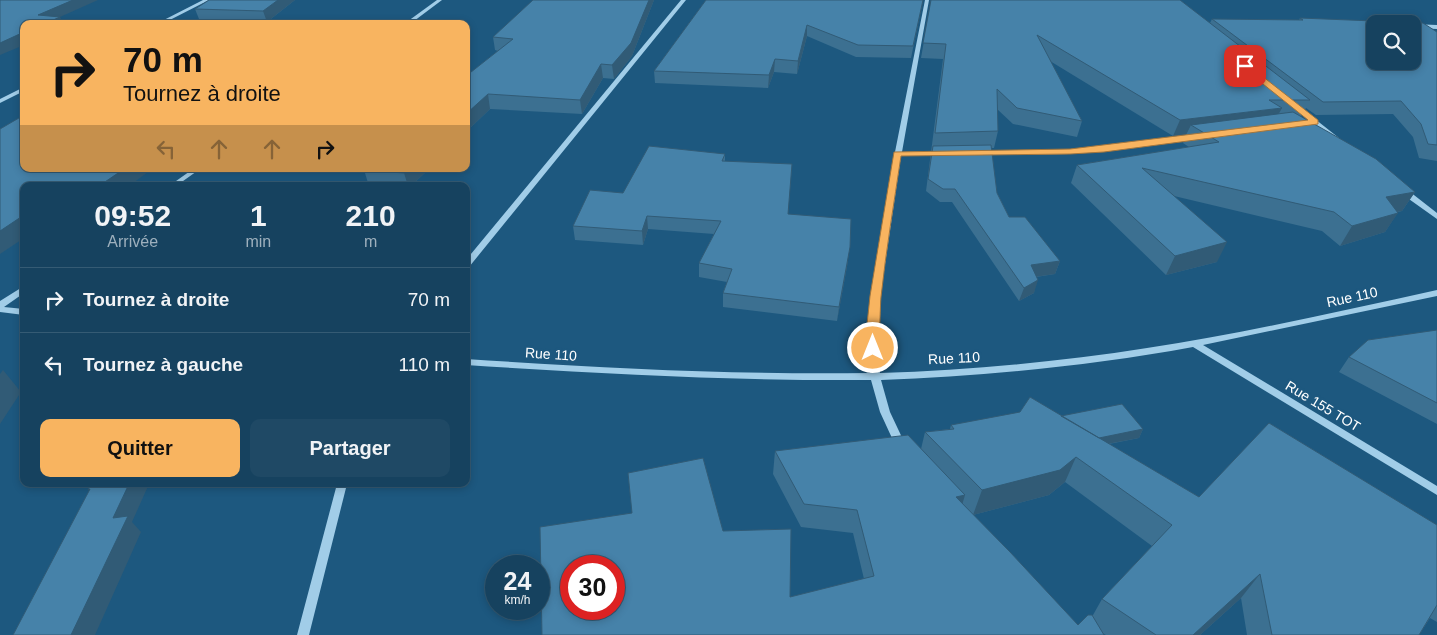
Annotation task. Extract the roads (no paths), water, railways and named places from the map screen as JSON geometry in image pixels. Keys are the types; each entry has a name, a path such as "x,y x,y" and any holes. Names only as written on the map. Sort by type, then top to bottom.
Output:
{"street":[{"path":"166,20 207,0"},
{"path":"412,20 440,0"},
{"path":"470,260 684,0"},
{"path":"904,451 891,428 875,376 872,334 897,154 927,0"},
{"path":"1421,26 1437,27"},
{"path":"0,101 20,91"},
{"path":"1285,98 1345,146"},
{"path":"1305,123 1315,122"},
{"path":"974,153 1070,152 1200,137"},
{"path":"897,154 945,153"},
{"path":"178,182 193,172"},
{"path":"1399,187 1437,217"},
{"path":"0,305 20,292"},
{"name":"Rue 110","path":"470,362 633,372 771,377 875,376 1004,369 1088,360 1195,344 1437,293"},
{"path":"0,309 20,312"},
{"name":"Rue 155 TOT","path":"1195,344 1437,491"},
{"path":"303,635 341,487"}]}
